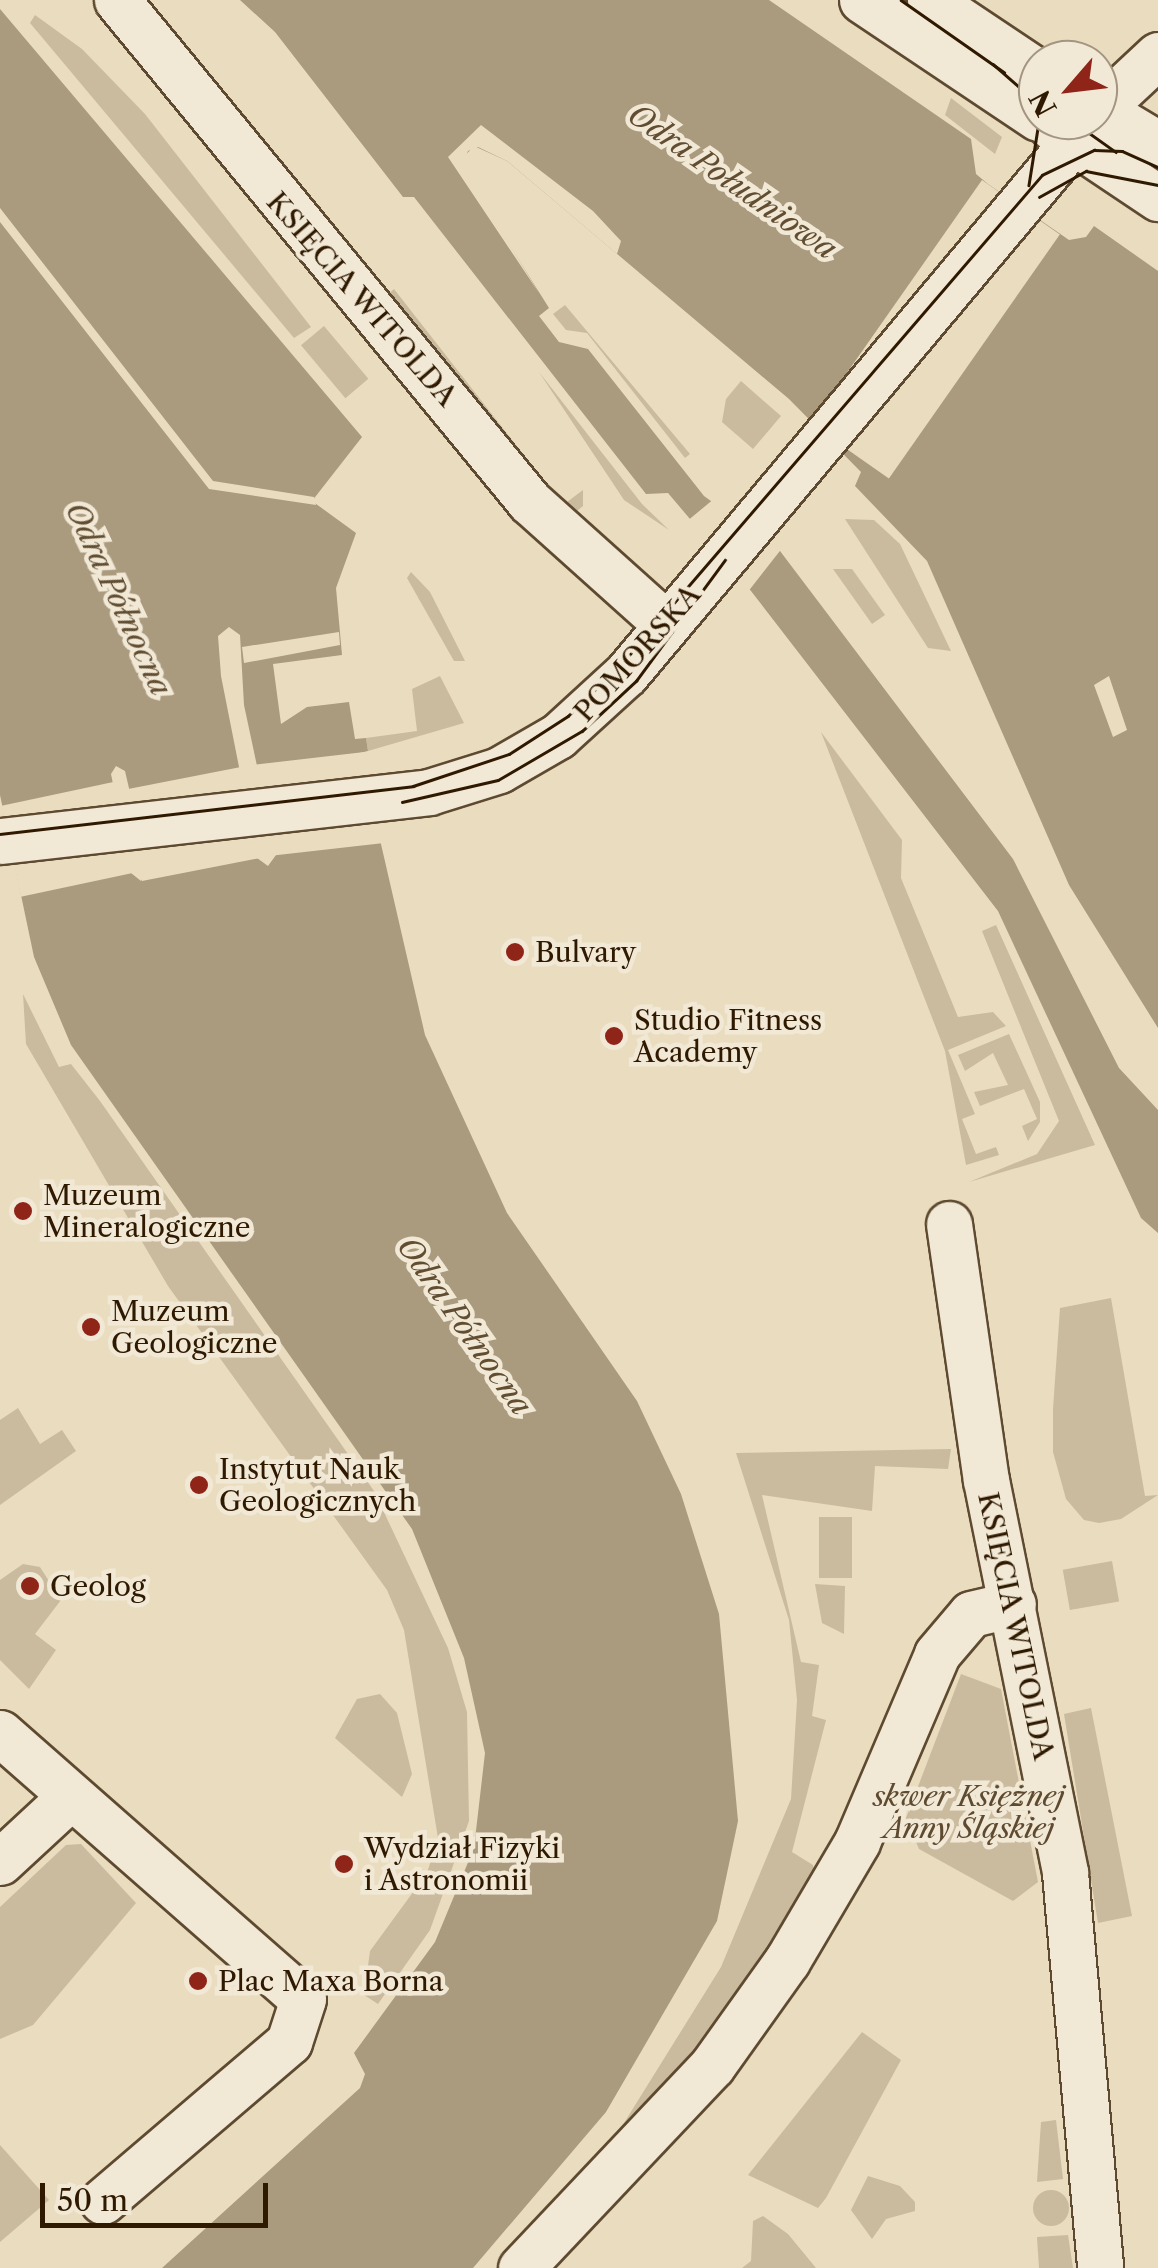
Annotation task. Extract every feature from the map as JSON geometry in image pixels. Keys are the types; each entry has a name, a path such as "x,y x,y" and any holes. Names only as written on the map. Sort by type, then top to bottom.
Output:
{"street":[{"name":"KSIĘCIA WITOLDA","path":"117,0 530,502 666,624"},
{"path":"862,0 1018,86"},
{"path":"930,0 1018,59"},
{"path":"1118,86 1158,55"},
{"path":"1118,131 1158,144"},
{"name":"POMORSKA","path":"5,840 392,797 476,779 546,744 607,694 758,512 1022,207 1063,140"},
{"path":"1099,140 1158,198"},
{"name":"KSIĘCIA WITOLDA","path":"949,1224 1012,1604 1065,1872 1100,2268"},
{"path":"522,2268 712,2066 842,1870 937,1654 971,1614 1012,1604"},
{"path":"0,1733 69,1798 303,1999 289,2042 102,2201"},
{"path":"0,1862 69,1798"}],"green space":[{"path":"35,15 82,49 145,114 311,327 294,338 30,23"},
{"path":"951,98 1002,137 995,154 945,115"},
{"path":"394,289 563,505 583,490 583,506 571,516 384,298"},
{"path":"565,305 690,454 685,458 587,333 566,330 553,314"},
{"path":"324,326 368,379 345,398 301,345"},
{"path":"539,372 642,504 669,530 624,500"},
{"path":"741,381 781,416 753,449 722,422 726,399"},
{"path":"845,519 874,520 900,544 951,651 928,648"},
{"path":"833,569 852,569 885,615 872,624"},
{"path":"411,572 430,592 465,661 454,661 407,578"},
{"path":"440,676 464,723 368,751 366,738 417,731 412,689"},
{"path":"821,732 902,840 901,878 958,1017 993,1012 1006,1026 948,1050 975,1114 962,1119 976,1154 996,1147 999,1155 966,1165 945,1051"},
{"path":"996,925 1095,1145 969,1182 1037,1154 1059,1121 982,931"},
{"path":"23,994 59,1067 71,1064 100,1101 374,1491 448,1648 467,1712 469,1821 430,1930 378,2004 364,1995 370,1951 427,1873 438,1838 404,1630 387,1590 168,1286 26,1044"},
{"path":"1009,1034 1040,1102 1040,1122 1028,1141 1022,1126 1037,1119 1024,1089 980,1106 974,1092 1008,1085 993,1053 965,1071 958,1055"},
{"path":"1111,1298 1145,1496 1158,1495 1121,1519 1099,1523 1084,1520 1066,1499 1053,1452 1053,1409 1060,1308"},
{"path":"18,1408 40,1444 62,1430 76,1451 0,1505 0,1420"},
{"path":"951,1449 948,1469 875,1466 872,1511 762,1495 801,1662 819,1665 812,1716 826,1720 792,1852 813,1865 818,1886 721,2034 614,2139 721,1967 791,1799 797,1700 789,1620 736,1453"},
{"path":"819,1517 852,1517 852,1578 819,1578"},
{"path":"1112,1561 1119,1601 1070,1610 1063,1570"},
{"path":"23,1564 40,1567 61,1600 35,1634 56,1650 29,1689 0,1660 0,1580"},
{"path":"815,1584 845,1586 844,1634 822,1623"},
{"name":"skwer Księżnej Anny Śląskiej","path":"961,1674 1001,1689 1038,1882 1013,1901 919,1849 906,1818"},
{"path":"380,1694 397,1713 412,1774 402,1797 335,1738 357,1699"},
{"path":"1091,1708 1132,1916 1098,1923 1064,1714"},
{"path":"81,1844 136,1903 33,2025 0,2039 0,1907 66,1845"},
{"path":"862,2032 901,2060 826,2198 818,2208 748,2175"},
{"path":"1056,2120 1063,2179 1037,2182 1041,2122"},
{"path":"0,2145 49,2200 0,2242"},
{"path":"868,2176 900,2186 915,2202 915,2211 886,2219 872,2239 851,2210"},
{"path":"1051,2190 1064,2195 1069,2208 1064,2221 1051,2226 1038,2221 1033,2208 1038,2195"},
{"path":"763,2216 788,2234 816,2268 742,2268 751,2261 753,2221"},
{"path":"1068,2235 1073,2268 1039,2268 1037,2237"}],"water":[{"name":"Odra Południowa","path":"240,0 769,0 971,139 976,174 988,184 1069,240 1086,237 1094,226 1158,271 1158,1028 1069,885 927,561 855,486 861,472 789,399 507,161 474,146 458,163 549,308 539,316 559,342 588,349 704,496 780,551 1013,859 1119,1068 1158,1110 1158,1233 1141,1218 998,911 751,591 668,493 646,494 414,197 403,197 275,32","holes":["1109,676 1127,730 1113,737 1094,685"]},
{"name":"Odra Północna","path":"0,9 362,437 312,501 356,533 336,588 342,655 273,664 281,724 307,707 349,702 355,739 366,738 368,751 360,753 425,1035 507,1213 637,1401 681,1494 719,1614 738,1821 717,1921 606,2112 473,2268 162,2268 360,2088 365,2074 354,2053 435,1942 474,1848 485,1753 464,1658 412,1529 71,1045 34,957 0,795","holes":["229,627 240,635 244,705 276,855 268,866 257,858 221,676 218,636","116,766 125,771 148,870 141,881 131,873 111,774"]}],"pier":[{"path":"481,125 593,211 621,241 617,254 507,161 478,147 468,151 462,166 539,293 448,157"},
{"path":"982,180 1060,234 889,479 811,424"},
{"path":"0,208 213,481 314,497 316,505 209,489 0,222"},
{"path":"715,498 783,547 747,593 686,522"},
{"path":"339,632 340,645 244,663 242,647"},
{"path":"373,751 366,757 384,843 269,856 252,765"},
{"path":"246,766 264,857 142,881 124,790"},
{"path":"118,781 137,872 21,897 2,806"}],"tram line":[{"path":"901,0 1004,72"},
{"path":"993,64 1023,90 1039,122 1029,185"},
{"path":"1099,140 1116,152"},
{"path":"0,834 413,786 509,754 568,716 623,662 1042,175 1094,150 1122,151 1158,167"},
{"path":"1039,197 1086,171 1158,185"},
{"path":"402,802 498,780 582,731 636,681 725,560"}],"place":[{"name":"Bulvary","path":"515,952"},
{"name":"Studio Fitness Academy","path":"614,1036"},
{"name":"Muzeum Mineralogiczne","path":"23,1211"},
{"name":"Muzeum Geologiczne","path":"91,1327"},
{"name":"Instytut Nauk Geologicznych","path":"199,1485"},
{"name":"Geolog","path":"30,1586"},
{"name":"Wydział Fizyki i Astronomii","path":"344,1864"},
{"name":"Plac Maxa Borna","path":"198,1981"}]}
